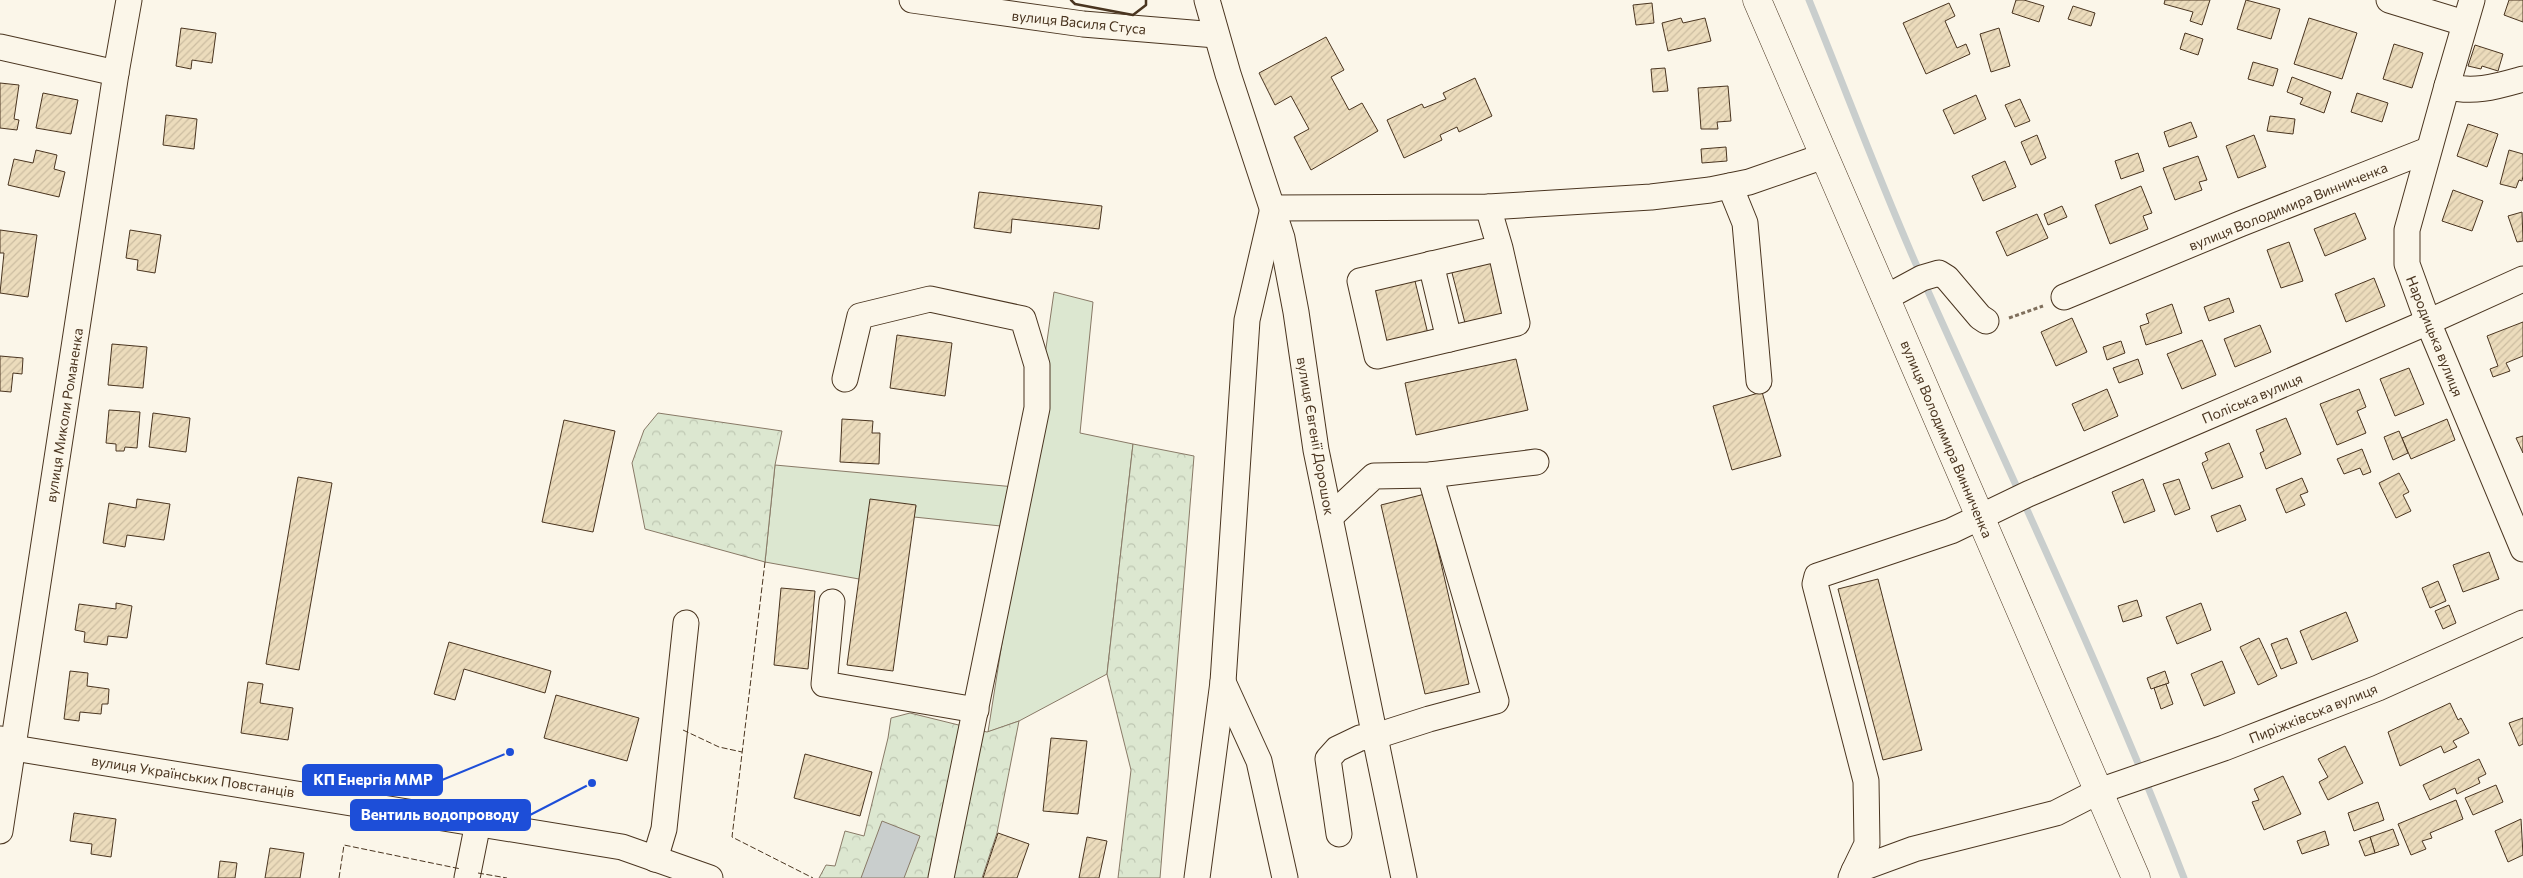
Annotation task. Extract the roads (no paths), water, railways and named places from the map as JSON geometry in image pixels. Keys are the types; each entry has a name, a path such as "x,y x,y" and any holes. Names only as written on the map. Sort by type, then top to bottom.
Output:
{"main road":[{"name":"вулиця Володимира Винниченка","path":"1757,0 2136,878"}],"street":[{"name":"вулиця Миколи Романенка","path":"0,830 5,747 129,0"},
{"name":"вулиця Василя Стуса","path":"912,0 1025,8 1216,36"},
{"name":"вулиця Євгенії Дорошок","path":"1207,0 1216,36 1273,208 1288,269 1310,418 1404,878"},
{"path":"2389,0 2468,12"},
{"name":"Народицька вулиця","path":"2468,12 2428,150 2407,230 2405,252 2410,278 2523,549"},
{"path":"0,48 116,73"},
{"path":"2447,86 2474,90 2523,79"},
{"name":"вулиця Володимира Винниченка","path":"2064,297 2240,224 2428,150"},
{"path":"1197,878 1222,682 1247,320 1273,208 1488,207 1651,197 1730,186 1780,173 1824,156"},
{"path":"1730,186 1745,223 1759,381"},
{"path":"1488,207 1500,248 1517,323 1378,356 1360,282 1500,248"},
{"path":"1431,264 1448,339"},
{"path":"1885,298 1922,278 1939,272 1947,278 1980,318 1986,321"},
{"name":"Поліська вулиця","path":"1853,874 1867,844 1866,781 1815,578 1823,573 1950,531 2028,494 2428,322 2523,278"},
{"path":"844,379 860,316 930,299 1023,319 1037,365 1037,408 941,878"},
{"path":"1330,516 1374,476 1430,475 1536,462"},
{"path":"1339,834 1328,759 1337,748 1360,738 1376,736 1496,701 1430,475"},
{"path":"832,602 824,684 976,710"},
{"path":"655,859 664,829 686,622"},
{"name":"Пиріжківська вулиця","path":"1853,874 1914,849 2056,813 2099,791 2308,716 2411,674 2523,623"},
{"path":"1222,682 1259,762 1285,878"},
{"name":"вулиця Українських Повстанців","path":"5,747 622,847 710,878"},
{"path":"467,878 478,823"}],"waterway":[{"path":"1809,0 1908,245 2091,652 2184,878"}],"place":[{"name":"КП Енергія ММР","path":"510,752"},
{"name":"Вентиль водопроводу","path":"592,783"}]}
